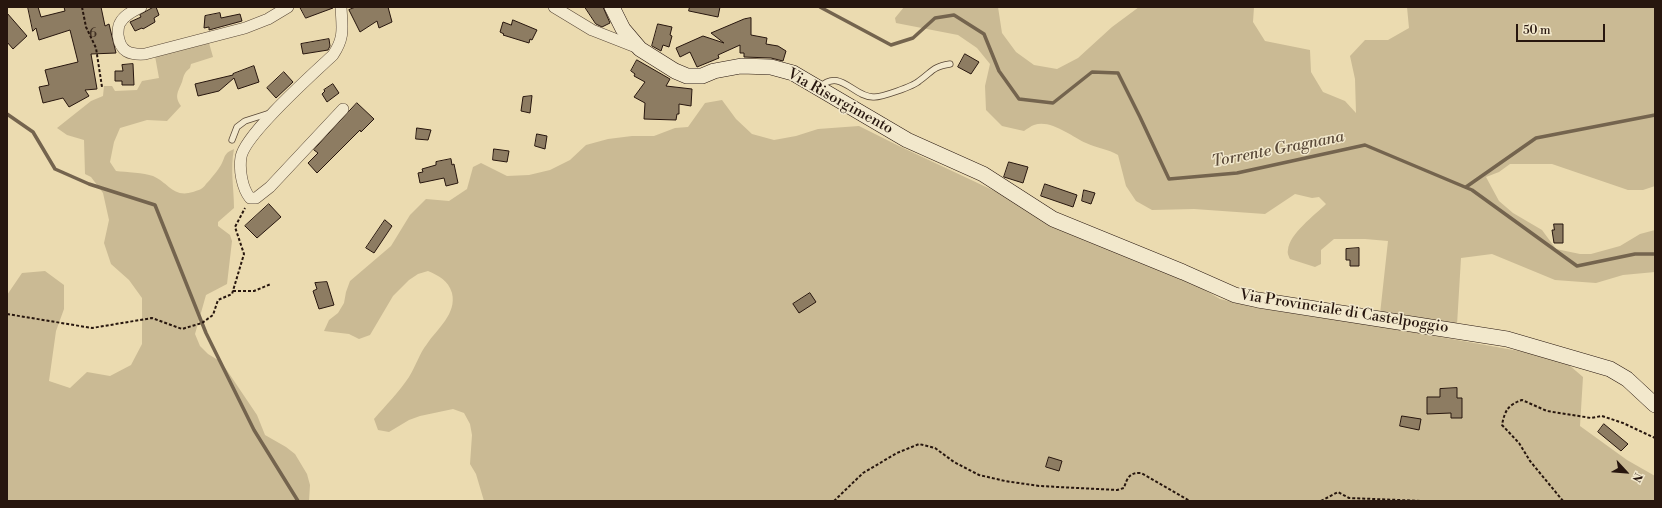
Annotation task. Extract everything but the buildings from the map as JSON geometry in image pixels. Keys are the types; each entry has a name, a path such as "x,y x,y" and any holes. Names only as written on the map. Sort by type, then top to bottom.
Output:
{"main road":[{"name":"Via Risorgimento","path":"612,7 623,29 640,49 675,71 687,76 702,76 714,71 741,66 770,67 792,73 907,140"},
{"name":"Via Provinciale di Castelpoggio","path":"907,140 983,174 1053,219 1235,295 1258,300 1507,338 1610,369 1627,379 1655,405"}],"street":[{"path":"141,7 126,16 120,23 118,30 119,44 124,50 136,54 145,54 245,28 268,19 288,7"},
{"path":"341,7 342,36 333,54 272,114 247,144 241,156 241,176 246,194 250,198 256,198 270,187 343,109"},
{"path":"554,7 592,30 640,49"}],"lane":[{"path":"819,88 830,80 849,86 863,96 877,97 919,82 936,67 950,64"},
{"path":"232,140 237,127 245,121 268,113 272,114"}],"path":[{"path":"82,7 86,27 96,48 102,87"},
{"path":"7,314 92,328 152,318 182,329 202,323 213,315 218,300 232,294 244,254 236,227 250,198"},
{"path":"233,291 254,291 271,284"},
{"path":"1563,501 1530,461 1519,443 1502,424 1505,413 1511,404 1522,400 1547,411 1591,418 1602,416 1623,423 1655,438"},
{"path":"834,501 863,473 896,453 919,444 935,448 954,462 979,475 1005,481 1039,486 1117,490 1124,488 1130,475 1135,472 1141,473 1190,501"},
{"path":"1321,501 1338,492 1350,498 1423,501"}],"shaded area":[{"path":"904,7 998,7 1002,33 1016,52 1034,65 1057,69 1078,58 1112,27 1139,7 1254,7 1253,22 1265,41 1310,50 1311,72 1323,92 1345,101 1356,113 1355,79 1350,56 1365,40 1388,40 1409,28 1407,7 1655,7 1655,186 1643,190 1628,190 1552,164 1510,164 1499,172 1486,177 1499,201 1513,213 1542,230 1556,249 1580,254 1591,254 1620,246 1640,234 1655,230 1655,272 1623,275 1596,283 1555,280 1492,254 1461,258 1457,325 1380,314 1388,241 1334,239 1321,250 1321,264 1315,267 1290,259 1288,251 1289,244 1298,231 1326,204 1319,197 1312,198 1295,194 1265,214 1194,209 1152,210 1136,201 1126,186 1118,155 1086,143 1054,126 1047,124 1034,125 1024,131 1002,126 986,110 985,86 990,64 977,48 958,35 896,23 895,18"},
{"path":"209,43 213,57 191,64 190,68 184,74 177,94 181,106 167,121 147,120 120,128 114,142 110,162 116,171 140,173 153,176 172,189 181,193 186,193 197,191 204,187 220,167 226,154 234,149 232,171 234,208 218,222 218,226 230,235 232,241 227,284 206,295 195,334 200,346 208,354 218,360 226,369 257,415 265,435 295,454 307,474 310,485 309,501 7,501 7,295 22,273 45,271 64,285 64,309 56,331 49,381 70,388 87,372 110,376 131,365 142,344 142,298 129,280 111,264 104,243 109,220 103,193 91,177 85,174 84,140 67,135 57,128 91,101 103,96 104,86 112,86 115,91 137,90 142,81 159,78 155,56"},
{"path":"722,100 736,119 752,134 774,140 796,136 818,129 859,126 1103,242 1188,280 1220,299 1256,308 1390,328 1530,353 1569,365 1583,377 1580,426 1627,460 1655,476 1655,501 484,501 476,474 470,464 472,435 470,424 464,413 453,409 420,416 409,420 389,432 378,430 374,419 405,383 424,348 445,321 452,308 452,293 448,285 443,279 428,271 418,274 409,280 393,296 370,335 359,339 349,334 324,331 329,320 338,313 344,303 350,281 391,246 410,215 426,199 449,201 467,189 473,167 481,163 507,176 529,175 550,170 570,160 586,145 608,139 632,136 654,136 675,128 688,127 705,103"}],"waterway":[{"name":"Torrente Gragnana","path":"820,7 891,45 913,38 935,18 954,15 984,34 999,71 1019,99 1053,103 1092,72 1118,73 1169,179 1237,173 1365,145 1472,190 1577,266 1635,254 1655,254"},
{"path":"7,114 33,132 55,169 89,184 155,205 206,333 254,430 298,501"},
{"path":"1466,187 1536,138 1655,115"}]}
